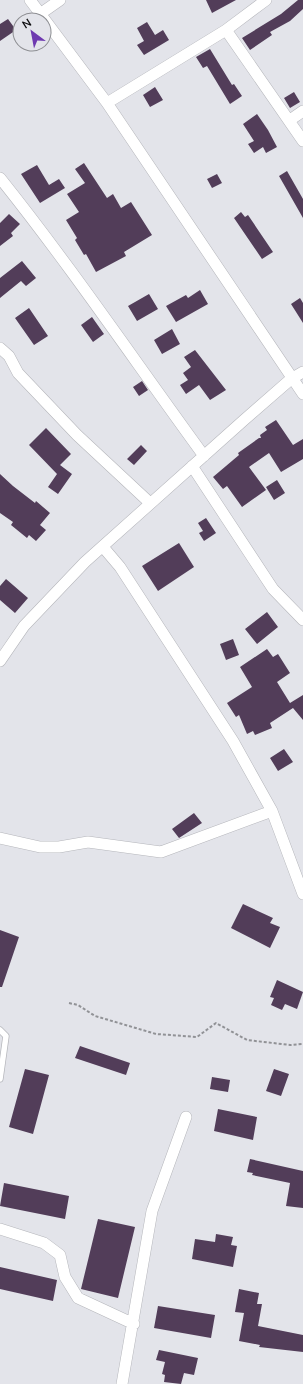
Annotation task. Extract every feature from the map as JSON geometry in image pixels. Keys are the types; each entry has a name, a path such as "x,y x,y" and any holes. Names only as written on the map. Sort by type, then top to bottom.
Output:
{"street":[{"path":"30,0 39,12"},
{"path":"43,12 60,0"},
{"path":"108,103 226,30 266,0"},
{"path":"52,30 108,103 303,394"},
{"path":"226,30 290,120 303,141"},
{"path":"290,120 303,111"},
{"path":"0,178 64,259 136,364 204,456"},
{"path":"0,348 9,356 18,373 77,435 150,503"},
{"path":"0,661 24,626 84,562 292,379 303,372"},
{"path":"192,466 273,589 303,620"},
{"path":"103,546 120,567 233,741 272,811 303,894"},
{"path":"0,838 40,847 59,847 88,842 161,852 272,811"},
{"path":"122,1384 134,1324 152,1212 186,1117"},
{"path":"0,1229 44,1244 60,1255 65,1277 78,1298 134,1324"}],"lane":[{"path":"0,1030 6,1036 0,1079"}],"path":[{"path":"69,1003 78,1005 102,1018 156,1034 197,1037 216,1023 247,1040 290,1045 303,1044"}],"building":[{"path":"206,0 236,0 212,13"},
{"path":"298,0 303,0 303,9 290,21 270,32 272,35 250,50 242,38 281,14"},
{"path":"8,19 12,24 12,33 0,41 0,24"},
{"path":"147,22 155,35 163,30 169,40 144,55 137,45 144,41 137,28"},
{"path":"210,49 232,85 234,84 242,96 230,104 207,66 203,68 196,57"},
{"path":"155,87 163,100 150,107 143,95"},
{"path":"294,92 300,102 290,108 284,98"},
{"path":"257,114 277,147 266,153 263,147 254,153 248,144 254,141 243,124"},
{"path":"84,163 107,198 113,194 121,208 131,202 152,235 124,252 126,256 96,272 86,254 84,255 75,240 77,238 66,220 79,212 67,194 85,183 75,169"},
{"path":"37,165 49,185 59,179 65,188 40,203 21,174"},
{"path":"287,171 303,199 303,218 279,176"},
{"path":"217,174 222,183 212,188 207,179"},
{"path":"241,212 245,217 248,215 273,252 262,259 234,218"},
{"path":"9,214 20,224 11,233 13,236 0,246 0,223"},
{"path":"22,261 36,278 26,286 21,281 0,298 0,278"},
{"path":"200,290 208,304 176,322 166,306 186,295 188,298"},
{"path":"149,294 158,309 137,321 128,306"},
{"path":"300,298 303,303 303,323 291,304"},
{"path":"29,308 48,336 34,345 15,318"},
{"path":"92,317 104,334 93,342 81,325"},
{"path":"172,329 180,344 162,354 154,340"},
{"path":"195,350 226,390 210,400 199,385 186,394 180,385 188,380 183,373 191,367 184,357"},
{"path":"142,381 148,390 139,396 133,387"},
{"path":"276,420 293,445 303,439 303,459 281,472 269,453 249,467 266,490 242,507 227,486 223,489 213,477 239,455 238,453 261,438 260,435 267,430 265,427"},
{"path":"46,428 71,454 60,465 72,474 58,494 48,487 57,474 29,445"},
{"path":"141,445 147,451 134,465 127,459"},
{"path":"0,474 13,486 35,503 36,501 50,513 40,525 46,530 36,541 29,535 27,538 11,525 13,522 0,513"},
{"path":"277,480 285,493 274,500 266,487"},
{"path":"206,518 216,533 204,541 199,533 203,531 198,523"},
{"path":"179,543 194,567 158,591 142,566"},
{"path":"6,579 28,598 15,613 0,600 0,586"},
{"path":"267,612 278,627 257,644 245,629"},
{"path":"233,639 239,655 226,660 220,644"},
{"path":"267,649 273,657 278,654 290,673 277,682 290,703 303,695 303,720 293,708 270,723 272,728 255,735 253,731 247,734 239,715 236,717 227,703 252,687 240,667"},
{"path":"284,749 293,762 278,771 270,758"},
{"path":"194,813 202,823 179,838 172,829"},
{"path":"243,904 273,918 270,923 280,927 270,948 231,928"},
{"path":"0,930 19,937 2,987 0,987"},
{"path":"277,980 303,992 297,1009 285,1004 282,1010 271,1005 274,998 270,997"},
{"path":"80,1046 130,1063 126,1075 75,1058"},
{"path":"25,1069 49,1075 33,1134 9,1127"},
{"path":"274,1069 289,1074 281,1096 266,1091"},
{"path":"212,1077 230,1080 228,1092 210,1089"},
{"path":"218,1109 257,1117 253,1140 214,1131"},
{"path":"250,1159 303,1171 303,1208 286,1206 290,1183 252,1175 253,1173 247,1172"},
{"path":"4,1183 69,1196 65,1219 0,1206"},
{"path":"98,1219 135,1227 118,1298 81,1289"},
{"path":"216,1234 233,1237 231,1245 237,1246 233,1267 192,1259 195,1239 215,1242"},
{"path":"0,1267 57,1280 53,1301 0,1289"},
{"path":"239,1289 259,1293 257,1304 262,1304 258,1326 303,1335 303,1352 259,1347 260,1345 239,1341 244,1313 235,1312"},
{"path":"158,1306 215,1315 211,1338 154,1328"},
{"path":"159,1350 198,1358 194,1375 184,1373 181,1384 164,1382 165,1375 162,1374 165,1362 156,1360"}]}
